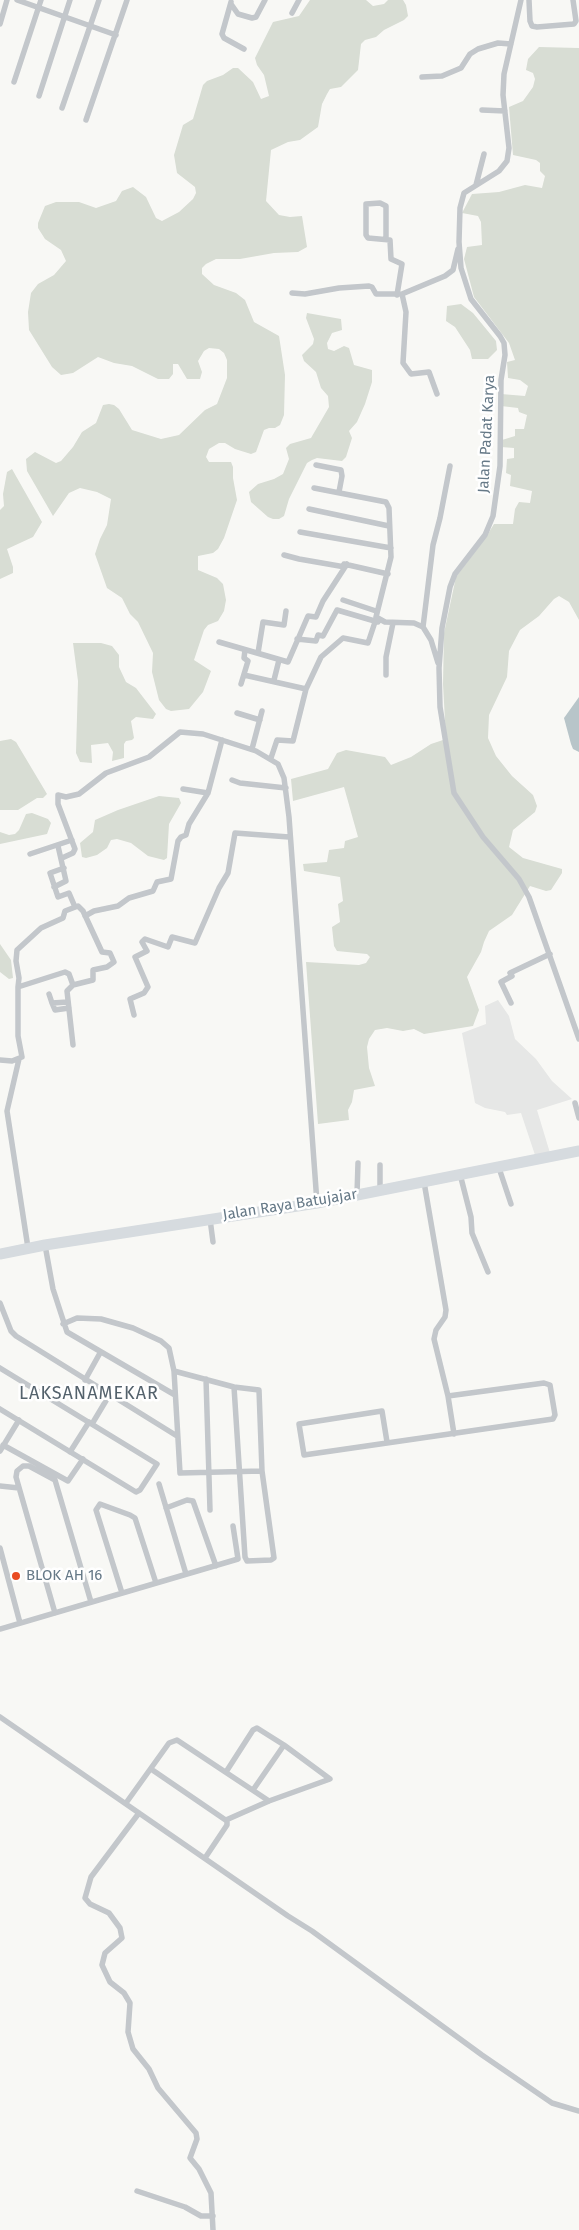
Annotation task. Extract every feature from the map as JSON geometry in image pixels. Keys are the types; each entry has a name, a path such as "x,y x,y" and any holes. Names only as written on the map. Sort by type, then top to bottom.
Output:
{"highway":[{"name":"Jalan Raya Batujajar","path":"0,1254 45,1244 317,1203 579,1151"}],"street":[{"path":"0,24 8,0"},
{"path":"17,0 116,35"},
{"path":"14,82 41,0"},
{"path":"39,96 70,0"},
{"path":"62,108 99,0"},
{"path":"86,120 127,0"},
{"path":"232,1 232,8 238,14 252,18 256,16 265,0"},
{"path":"292,13 299,0"},
{"name":"Jalan Padat Karya","path":"521,0 504,74 505,111 509,140 507,161 494,174 464,194 459,218 462,268 471,299 500,336 504,344 505,355 501,380 500,466 493,516 485,535 455,574 450,587 443,623 439,668 440,707 443,738 454,793 483,837 519,879 529,897 579,1039"},
{"path":"529,0 530,20 532,26 537,27 574,24 576,21 573,0"},
{"path":"232,1 222,34 224,38 244,49"},
{"path":"422,77 442,76 461,68 470,54 478,49 498,43 511,44"},
{"path":"482,110 505,111"},
{"path":"476,185 484,154"},
{"path":"386,238 386,206 380,203 366,204 366,235 368,238 386,238 390,241 392,260 402,264 400,294 406,312 403,363 411,374 428,372 437,394"},
{"path":"292,293 305,294 339,288 369,286 372,287 376,294 400,294 453,270 459,242"},
{"path":"316,465 341,470 342,476 339,492"},
{"path":"423,627 433,545 450,466"},
{"path":"314,488 386,502 389,508 391,548 388,574 376,611 377,619 385,622"},
{"path":"309,509 389,526"},
{"path":"300,532 391,548"},
{"path":"284,555 388,574"},
{"path":"330,561 346,566"},
{"path":"219,642 288,662 308,616 316,617 323,601 346,566"},
{"path":"343,600 376,611"},
{"path":"297,640 316,641 318,635 323,636 337,610 375,622 414,623 423,627 431,640 439,668"},
{"path":"258,653 263,622 284,625 286,611"},
{"path":"271,758 276,741 293,741 306,689 322,657 343,638 368,643 375,622"},
{"path":"386,675 386,657 393,623"},
{"path":"241,684 248,661 244,658 245,650"},
{"path":"274,680 279,660"},
{"path":"244,675 274,680 306,689"},
{"path":"252,750 262,712"},
{"path":"236,713 260,720"},
{"path":"62,858 76,851 58,804 58,795 66,797 79,794 106,773 149,757 180,732 203,734 252,750 271,758 280,768 286,788 317,1203"},
{"path":"85,916 94,911 118,906 137,895 153,891 157,882 171,879 179,838 186,835 189,824 208,793 222,740"},
{"path":"232,780 240,783 286,788"},
{"path":"183,789 208,793"},
{"path":"134,1014 130,999 144,993 148,987 135,957 147,951 142,942 145,939 168,947 172,937 195,943 219,888 228,875 234,833 289,837"},
{"path":"30,854 72,840"},
{"path":"54,888 66,882 58,846"},
{"path":"64,868 50,873 54,888 58,897 69,893 75,907"},
{"path":"28,1248 7,1110 19,1059 22,1057 18,1036 19,972 16,950 41,928 63,918 65,911 80,906 102,952 110,953 114,962 107,968 92,970 93,980 73,985 67,990 73,1045"},
{"path":"511,1003 501,982 512,976 510,973 550,954"},
{"path":"18,987 65,972 69,974 73,985"},
{"path":"49,994 52,1003 69,1005"},
{"path":"0,1060 19,1059"},
{"path":"575,1103 579,1118"},
{"path":"357,1194 358,1164"},
{"path":"380,1164 380,1190"},
{"path":"499,1168 511,1204"},
{"path":"460,1174 471,1217 472,1233 488,1272"},
{"path":"424,1182 446,1310 445,1316 436,1330 434,1339 448,1396 454,1434"},
{"path":"210,1219 213,1242"},
{"path":"45,1244 53,1289 67,1332 100,1353 175,1395"},
{"path":"0,1303 11,1331 16,1336 177,1436"},
{"path":"63,1324 74,1318 90,1318 113,1322 133,1328 167,1345 171,1351 174,1371 180,1473 262,1471"},
{"path":"85,1380 100,1353"},
{"path":"0,1368 157,1464 140,1490 136,1492 0,1409"},
{"path":"174,1371 234,1387 259,1390 262,1471 274,1558 271,1560 247,1562 245,1557 234,1387"},
{"path":"206,1379 210,1510"},
{"path":"387,1442 382,1411 299,1424 304,1455 552,1419 555,1415 550,1385 544,1382 448,1396"},
{"path":"70,1452 110,1394"},
{"path":"19,1420 2,1448 68,1481 83,1459"},
{"path":"55,1613 19,1488 16,1474 18,1468 23,1466 29,1466 55,1480 90,1602"},
{"path":"159,1484 186,1574"},
{"path":"0,1486 19,1488"},
{"path":"166,1508 187,1500 193,1501 216,1566"},
{"path":"122,1593 96,1510 100,1504 134,1518 156,1583"},
{"path":"0,1629 239,1558 233,1526"},
{"path":"0,1548 20,1623"},
{"path":"0,1717 312,1930 446,2029 552,2103 579,2111"},
{"path":"226,1772 254,1729 260,1729 330,1779 269,1801 226,1820"},
{"path":"126,1803 170,1743 176,1740 269,1801"},
{"path":"253,1790 284,1745"},
{"path":"151,1769 226,1820"},
{"path":"139,1813 91,1877 85,1898 90,1904 109,1913 120,1928 122,1938 105,1953 102,1965 110,1982 124,1993 130,2002 128,2032 130,2043 149,2069 158,2088 196,2133 197,2138 190,2158 211,2193 213,2230"},
{"path":"205,1858 227,1825 226,1820"},
{"path":"137,2191 185,2207 201,2216 213,2216"}],"shaded area":[{"path":"310,0 366,0 373,6 384,4 388,0 403,0 408,16 376,37 365,40 361,44 358,70 341,87 330,89 322,104 318,127 300,140 288,142 271,150 266,201 279,215 290,217 302,216 307,247 298,252 274,253 240,259 216,259 202,268 202,274 214,285 236,293 245,300 254,322 279,336 285,375 284,415 280,425 264,430 256,452 251,454 235,449 225,443 219,443 209,449 206,457 209,462 231,462 237,500 224,538 218,549 213,553 198,556 198,570 217,578 223,584 226,600 224,611 218,621 208,625 204,630 194,660 211,671 203,692 189,709 171,711 166,709 159,700 152,672 153,653 138,622 130,614 122,598 107,588 95,554 107,525 111,499 97,492 80,488 69,493 53,516 27,471 26,459 35,452 56,463 61,461 73,447 82,432 96,423 103,405 109,404 119,409 132,430 161,439 179,435 205,410 217,404 227,378 227,360 224,353 219,349 209,348 204,351 198,361 202,372 200,379 187,379 178,364 173,364 173,374 169,379 158,379 132,366 114,363 98,357 73,373 61,375 52,367 29,330 28,312 31,293 38,284 54,275 66,261 61,250 45,239 38,228 38,223 45,206 56,202 79,202 96,208 116,201 122,191 133,187 146,197 156,218 162,221 179,212 193,199 196,193 195,187 177,173 174,155 183,125 193,119 203,85 207,81 223,75 233,68 238,68 253,82 261,99 269,96 264,75 257,65 255,58 273,22 299,16"},
{"path":"539,47 579,48 579,620 569,602 559,596 539,616 520,630 509,651 507,677 489,715 488,738 496,756 512,776 533,795 537,806 535,812 513,830 509,847 523,858 562,869 562,873 551,890 546,891 530,886 512,915 489,931 481,952 467,977 479,1010 473,1026 424,1034 414,1029 403,1031 387,1028 375,1030 369,1039 367,1047 369,1068 375,1086 354,1090 352,1102 348,1110 349,1120 318,1124 306,962 359,965 366,963 370,957 367,954 337,951 334,946 332,927 340,922 338,904 343,901 340,877 304,871 303,864 327,862 329,850 344,848 345,841 358,837 344,787 293,801 291,779 328,769 337,753 346,750 385,757 391,765 411,757 431,744 446,739 443,684 444,633 456,577 494,524 513,524 515,509 519,502 530,503 532,491 510,486 511,475 506,473 507,459 514,458 514,448 501,447 502,440 515,436 515,429 524,429 527,415 519,412 518,408 501,406 501,394 525,396 528,386 520,380 508,378 507,362 515,360 509,343 474,297 464,259 467,247 482,245 481,222 478,216 462,213 472,194 499,192 525,185 542,188 545,176 540,171 540,163 536,160 513,155 509,107 523,101 533,87 535,79 533,73 526,70 528,59"},
{"path":"461,304 473,313 496,341 497,350 488,359 472,359 470,350 455,327 446,321 447,306"},
{"path":"307,313 341,319 342,330 332,333 327,343 328,349 334,351 344,346 349,348 354,365 372,370 372,382 357,422 349,431 352,438 346,457 342,461 317,458 307,463 289,499 284,516 279,519 273,519 251,502 249,492 258,484 283,474 289,459 286,448 290,444 311,438 329,407 328,396 321,388 316,372 304,361 302,355 313,344 314,339 306,318"},
{"path":"12,469 42,522 33,537 7,549 13,573 0,579 0,510 4,506 3,494 7,472"},
{"path":"73,643 101,643 112,646 119,655 119,667 126,682 136,688 156,714 153,719 136,717 131,721 134,738 126,741 124,744 124,758 112,761 113,752 108,743 91,745 92,763 80,762 76,753 78,681"},
{"path":"579,697 579,752 573,749 564,718"},
{"path":"11,739 16,742 47,794 43,798 37,798 18,810 0,810 0,741"},
{"path":"159,796 179,798 181,803 169,824 167,858 164,860 148,856 131,843 117,839 111,840 107,848 97,855 86,858 82,857 80,843 93,832 95,820"},
{"path":"32,813 48,819 51,823 47,834 0,844 0,832 9,835 15,834 19,830 26,814"},
{"path":"0,944 11,960 13,978 9,979 0,972"},
{"path":"498,1000 509,1016 515,1039 536,1059 552,1081 572,1099 537,1110 550,1153 536,1158 521,1113 507,1115 505,1112 485,1108 475,1103 462,1033 486,1024 485,1006"}],"place":[{"name":"BLOK AH 16","path":"16,1576"}],"district":[{"name":"LAKSANAMEKAR","path":"89,1394"}]}
